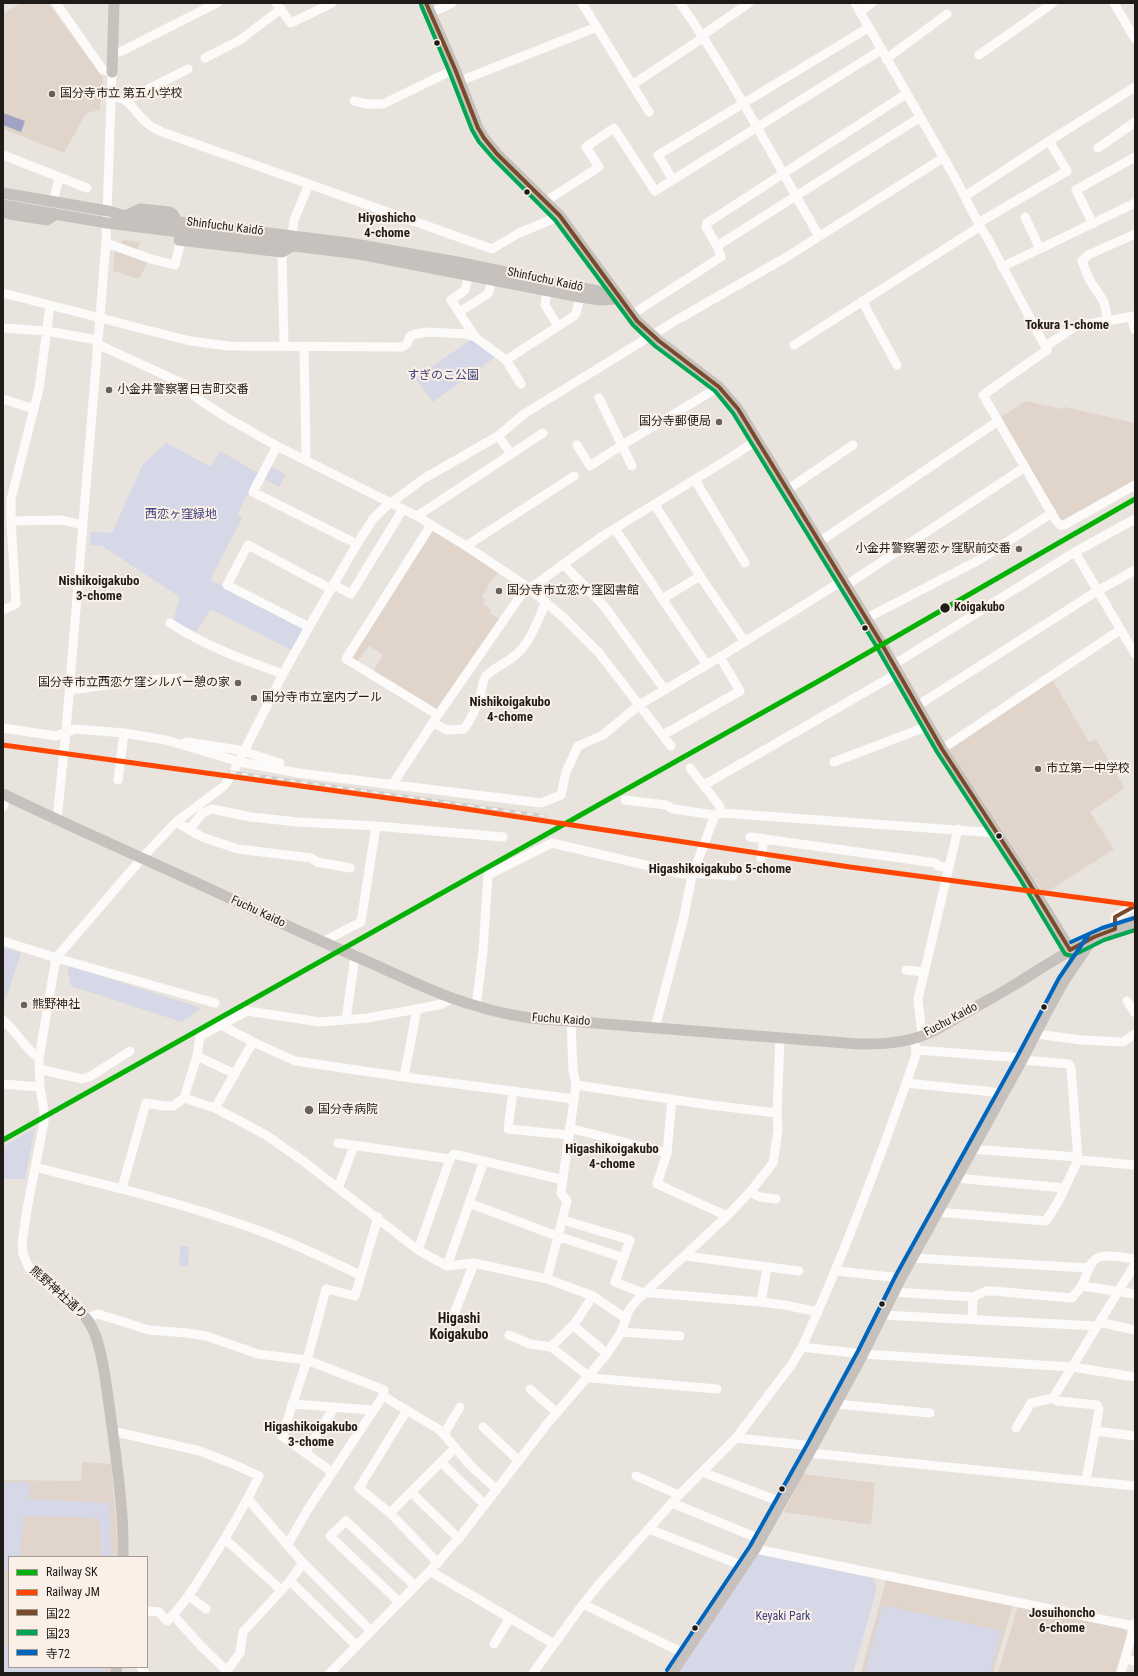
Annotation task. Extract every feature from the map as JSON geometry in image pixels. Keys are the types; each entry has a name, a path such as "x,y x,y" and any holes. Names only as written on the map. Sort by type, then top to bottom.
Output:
{"main road":[{"path":"112,72 114,3"},
{"path":"428,8 455,69 478,128 484,138 497,154 560,216 632,315 652,336 719,388 738,409 942,749 997,833 1070,950 1074,960 1073,967"},
{"name":"Shinfuchu Kaidō","path":"3,193 128,215 176,221 293,240 580,297 600,300 620,299"},
{"name":"Shinfuchu Kaidō","path":"3,200 98,217 107,224"},
{"name":"Shinfuchu Kaidō","path":"3,205 107,224 396,250 602,292 620,299"},
{"path":"3,211 9,214 47,220 50,220 56,214"},
{"path":"143,228 149,236 282,252 293,240"},
{"path":"439,269 448,278 498,289 511,283"},
{"name":"Fuchu Kaido","path":"4,799 57,820 142,858 322,942 451,999 497,1013 530,1018 571,1020 780,1038 879,1044 918,1037 941,1027 1094,937 1115,929 1135,924"},
{"path":"672,1673 755,1549 863,1354 936,1212 1023,1059 1064,981 1094,937"},
{"name":"熊野神社通り","path":"86,1318 94,1331 102,1360 121,1509 123,1556"}],"street":[{"path":"56,3 103,70 112,72 106,243 82,525 70,690 57,820"},
{"path":"113,53 120,52 217,3"},
{"path":"205,58 240,40 279,6 291,22 332,3"},
{"path":"428,8 452,3"},
{"path":"583,3 649,112"},
{"path":"680,3 703,36 744,103 819,236"},
{"path":"632,85 749,3"},
{"path":"855,3 919,118 965,196 979,225 1046,346 1047,350 983,395 998,421 1060,525 1064,525 1135,485"},
{"path":"860,12 872,3"},
{"path":"979,55 1052,3"},
{"path":"1114,3 1135,39"},
{"path":"886,59 947,14"},
{"path":"460,81 597,27"},
{"path":"673,180 658,155 868,28"},
{"path":"546,201 599,168 586,147 614,128 655,190 881,50"},
{"path":"127,100 188,69"},
{"path":"354,101 368,104 383,104 455,69"},
{"path":"965,196 1049,140 1135,87"},
{"path":"632,315 721,257 717,246 706,227 707,223 906,94"},
{"path":"111,97 120,97 127,100 144,121 162,132 492,249 519,233 560,216"},
{"path":"717,246 919,118"},
{"path":"1098,148 1135,122"},
{"path":"794,345 979,225 1066,171 1049,140"},
{"path":"3,155 87,188"},
{"path":"1093,224 1076,190 1135,157"},
{"path":"237,765 281,678 357,544 374,519 391,502 423,480 498,436 524,414 697,308 785,258 943,158"},
{"path":"53,202 59,178"},
{"path":"293,240 294,220 309,184"},
{"path":"1002,267 1135,203"},
{"path":"1025,217 1040,249"},
{"path":"1108,321 1104,302 1089,279 1082,261 1088,255 1135,234"},
{"path":"106,243 151,259 175,265 181,240"},
{"path":"282,252 284,347"},
{"path":"467,282 465,290 451,300 475,337 506,360 521,384"},
{"path":"459,312 488,294 490,287"},
{"path":"547,290 545,305 558,326"},
{"path":"3,293 190,341 228,346 402,347 406,344 410,336 429,332 459,333 475,337"},
{"path":"506,360 574,316 580,297"},
{"path":"862,301 897,365"},
{"path":"3,610 16,604 11,521 7,498 39,389 50,306"},
{"path":"1046,346 1076,326 1133,316 1135,330"},
{"path":"3,328 47,331 97,342 184,384 198,399 229,419 277,446 391,502 466,546 529,588 546,602 599,653 671,746"},
{"path":"304,347 306,453 304,459"},
{"path":"577,445 590,466 622,445 719,388"},
{"path":"599,398 632,466"},
{"path":"3,399 34,410"},
{"path":"819,542 998,421"},
{"path":"417,516 543,433"},
{"path":"498,436 511,453"},
{"path":"392,785 435,719 521,595 563,564 615,529 757,440"},
{"path":"787,490 853,445"},
{"path":"277,446 253,492 357,544"},
{"path":"169,740 237,765 541,803 560,795 566,772 578,746 603,735 639,705 844,584 1025,467"},
{"path":"466,546 574,476"},
{"path":"695,480 745,563"},
{"path":"655,505 700,576 745,642"},
{"path":"309,627 226,585 248,545 332,587 351,594 403,509"},
{"path":"865,619 979,560 1052,513"},
{"path":"704,785 895,669 1076,552 1135,519"},
{"path":"11,521 62,520 82,525"},
{"path":"432,525 346,659 435,719 447,730 464,729 470,721 486,677 493,670 506,663 519,652 530,636 546,602"},
{"path":"615,529 707,665"},
{"path":"1076,552 1120,630 1134,649"},
{"path":"563,564 604,606 665,690"},
{"path":"917,706 1097,591 1135,570"},
{"path":"662,599 700,576"},
{"path":"170,624 226,654 281,678"},
{"path":"942,749 1120,630"},
{"path":"663,735 740,691 720,657"},
{"path":"70,690 143,680 182,678"},
{"path":"834,762 928,726"},
{"path":"3,728 56,736 66,731 75,729 198,742 239,750 253,756 281,764 330,772 334,777"},
{"path":"118,780 124,733"},
{"path":"655,1028 683,921 693,874 718,814 719,805 690,768"},
{"path":"56,958 142,858 176,822 224,786 229,779"},
{"path":"625,800 666,805 673,809 718,814 958,829 997,833"},
{"path":"189,829 203,813 212,809 298,822 376,826 503,837"},
{"path":"176,822 202,837 238,849 311,858 317,862 350,868"},
{"path":"322,942 361,922 376,826"},
{"path":"533,1673 583,1604 679,1495 736,1438 792,1364 802,1347 836,1271 906,1083 916,1050 918,1037 918,999 958,829"},
{"path":"750,837 936,863 938,866 949,868"},
{"path":"761,858 764,839"},
{"path":"476,1007 483,950 488,875 552,843 693,874 733,876"},
{"path":"1115,929 1114,917 1135,906"},
{"path":"3,941 56,958 215,1003"},
{"path":"346,1020 355,956"},
{"name":"熊野神社通り","path":"56,958 39,1058 40,1086 44,1116 22,1244 25,1261 29,1268 86,1318"},
{"path":"906,970 924,972"},
{"path":"122,1188 146,1103 174,1106 184,1098 197,1056 200,1036 247,1011 320,1022 346,1020 416,1009 442,1004 451,999"},
{"path":"1127,1001 1135,1013"},
{"path":"404,1077 416,1009"},
{"path":"3,1020 11,1027 33,1054 39,1058"},
{"path":"547,1279 567,1201 561,1193 576,1085 573,1070 571,1020"},
{"path":"221,1025 253,1042 295,1061 329,1067 574,1099"},
{"path":"1035,1034 1082,1040 1123,1042 1135,1034"},
{"path":"330,1673 438,1563 459,1539 557,1412 607,1354 621,1332 625,1318 638,1299 728,1216 750,1192 773,1163 778,1130 777,1113 780,1038"},
{"path":"215,1108 253,1042"},
{"path":"916,1050 1068,1064 1070,1068 1074,1102 1077,1159 1065,1188 1046,1221 936,1212"},
{"path":"39,1069 82,1079 90,1076 130,1051"},
{"path":"197,1056 235,1074"},
{"path":"906,1083 1003,1093"},
{"path":"3,1084 40,1086"},
{"path":"576,1085 777,1113"},
{"path":"513,1091 508,1129 569,1132 667,1153"},
{"path":"184,1098 215,1108 266,1135 378,1217 418,1250 447,1266 474,1263 547,1279 593,1296 625,1318"},
{"path":"672,1099 667,1153 657,1184 728,1216"},
{"path":"338,1143 450,1159"},
{"path":"338,1188 354,1146"},
{"path":"971,1149 1135,1165"},
{"path":"418,1250 450,1159 454,1154 563,1180"},
{"path":"447,1266 484,1161"},
{"path":"35,1167 122,1188 232,1221 312,1252 360,1275"},
{"path":"955,1178 1065,1188"},
{"path":"750,1192 760,1196 776,1199"},
{"path":"469,1203 557,1236 624,1258"},
{"path":"332,1472 282,1436 307,1360 326,1289 355,1296 378,1217"},
{"path":"563,1220 630,1240 615,1282 640,1292 761,1302 818,1312"},
{"path":"685,1256 799,1272"},
{"path":"894,1292 973,1297 986,1291 1072,1298 1082,1286 1094,1260 1099,1257 1113,1256 1135,1259"},
{"path":"912,1258 1089,1268"},
{"path":"454,1314 474,1263"},
{"path":"1053,1398 1135,1264"},
{"path":"761,1302 767,1268"},
{"path":"836,1271 901,1278"},
{"path":"1082,1286 1118,1290 1135,1294"},
{"path":"551,1347 573,1325 593,1296"},
{"path":"972,1319 973,1297"},
{"path":"86,1318 98,1314 149,1330 206,1336 258,1354 307,1360 384,1390 383,1396 372,1410 308,1509 288,1544"},
{"path":"882,1315 1098,1324 1135,1330"},
{"path":"573,1325 607,1354"},
{"path":"621,1332 680,1336"},
{"path":"509,1335 530,1344 551,1347 592,1378 717,1389"},
{"path":"802,1347 863,1354 1072,1367 1135,1377"},
{"path":"530,1389 557,1412"},
{"path":"383,1396 440,1430 470,1465 497,1490"},
{"path":"1016,1428 1031,1403 1053,1398 1057,1401 1097,1405 1099,1410 1086,1481"},
{"path":"292,1404 372,1410"},
{"path":"836,1404 930,1413"},
{"path":"305,1452 335,1407"},
{"path":"444,1434 460,1407"},
{"path":"407,1410 359,1488 390,1513 438,1563"},
{"path":"483,1427 519,1461"},
{"path":"112,1431 200,1451 259,1476 248,1499 225,1539 189,1596 174,1615 168,1620 159,1612 148,1612"},
{"path":"1095,1431 1135,1436"},
{"path":"736,1438 811,1449 1135,1486"},
{"path":"390,1513 455,1448"},
{"path":"441,1462 485,1505"},
{"path":"702,1472 781,1502"},
{"path":"636,1476 679,1495"},
{"path":"411,1492 459,1539"},
{"path":"248,1499 303,1563 371,1631"},
{"path":"672,1503 760,1539"},
{"path":"399,1602 330,1536 346,1521 415,1586"},
{"path":"649,1529 744,1566"},
{"path":"225,1539 281,1590"},
{"path":"755,1549 1135,1624 1121,1673"},
{"path":"174,1615 226,1672 240,1653 243,1632 290,1581 303,1563"},
{"path":"430,1571 554,1644"},
{"path":"290,1581 357,1646"},
{"path":"189,1596 206,1609"},
{"path":"583,1604 685,1654"},
{"path":"494,1644 510,1618"},
{"path":"1125,1659 1135,1661"}],"shaded area":[{"name":"国分寺市立 第五小学校","path":"21,3 48,3 103,78 100,110 86,113 64,153 3,129 3,14"},
{"path":"124,240 140,242 135,255 148,261 139,279 113,271 115,248"},
{"path":"1026,401 1061,409 1065,407 1135,423 1135,481 1063,522 1060,521 1002,423 1003,420 1001,417"},
{"path":"432,530 499,572 487,586 488,587 482,596 485,599 483,604 491,610 490,613 499,619 438,709 435,710 373,671 383,655 369,646 357,662 351,655"},
{"name":"市立第一中学校","path":"1052,679 1089,742 1096,739 1125,788 1090,812 1114,849 1044,894 949,749"},
{"path":"82,1462 111,1464 117,1556 8,1556 8,1668 111,1668 111,1673 3,1673 3,1480 81,1481"},
{"path":"803,1474 875,1483 871,1525 784,1512"},
{"path":"886,1580 1013,1605 993,1673 861,1673"},
{"path":"1018,1606 1124,1629 1128,1634 1115,1673 998,1673"}],"green space":[{"name":"すぎのこ公園","path":"475,337 498,355 433,402 415,378"},
{"name":"西恋ヶ窪緑地","path":"166,443 211,467 220,451 258,473 237,515 242,518 210,580 303,626 303,631 293,651 211,609 196,632 173,621 180,597 102,546 90,545 91,532 112,533 143,464"},
{"path":"270,466 286,474 279,487 264,479"},
{"path":"3,947 21,953 3,1008"},
{"path":"67,965 201,1008 182,1022 71,986"},
{"path":"35,1128 25,1179 3,1179 3,1147"},
{"path":"180,1246 189,1247 188,1267 179,1265"},
{"path":"3,1482 30,1483 29,1499 110,1503 111,1556 102,1556 99,1518 24,1516 20,1556 8,1556 8,1572 3,1572"},
{"name":"Keyaki Park","path":"758,1553 872,1578 877,1587 853,1673 677,1673"},
{"path":"883,1605 1002,1631 990,1673 871,1673 865,1671"},
{"path":"3,1638 5,1646 8,1647 8,1668 106,1668 106,1673 3,1673"}],"water":[{"path":"3,113 25,121 21,132 3,125"}],"railway":[{"path":"230,772 545,816"}],"rail line":[{"name":"SK","path":"3,1140 824,678 1135,499"},
{"name":"JM","path":"3,745 446,806 850,867 1135,905"}],"transit line":[{"name":"国22","path":"426,3 455,69 478,128 484,138 497,154 560,216 637,321 659,341 719,387 738,409 880,641 942,749 1025,876 1070,950 1094,937 1115,929 1115,917 1135,906"},
{"name":"国23","path":"421,5 472,130 479,142 555,220 633,325 655,346 715,391 733,413 875,644 937,752 1020,879 1065,954 1072,956 1104,940 1135,930"},
{"name":"寺72","path":"1071,942 1102,928 1134,918"},
{"name":"寺72","path":"667,1670 750,1546 808,1443 858,1351 896,1275 1059,978 1089,934"}],"place":[{"name":"国分寺市立 第五小学校","path":"52,94"},
{"name":"小金井警察署日吉町交番","path":"109,390"},
{"name":"国分寺郵便局","path":"719,422"},
{"name":"小金井警察署恋ヶ窪駅前交番","path":"1019,549"},
{"name":"国分寺市立恋ケ窪図書館","path":"499,591"},
{"name":"Koigakubo","path":"945,608"},
{"name":"国分寺市立西恋ケ窪シルバー憩の家","path":"238,683"},
{"name":"国分寺市立室内プール","path":"254,698"},
{"name":"市立第一中学校","path":"1038,769"},
{"name":"熊野神社","path":"24,1005"},
{"name":"国分寺病院","path":"309,1110"}],"district":[{"name":"Hiyoshicho 4-chome","path":"387,226"},
{"name":"Tokura 1-chome","path":"1067,326"},
{"name":"Nishikoigakubo 3-chome","path":"99,590"},
{"name":"Nishikoigakubo 4-chome","path":"510,710"},
{"name":"Higashikoigakubo 5-chome","path":"720,870"},
{"name":"Higashikoigakubo 4-chome","path":"612,1158"},
{"name":"Higashi Koigakubo","path":"459,1328"},
{"name":"Higashikoigakubo 3-chome","path":"311,1436"},
{"name":"Josuihoncho 6-chome","path":"1062,1622"}]}
